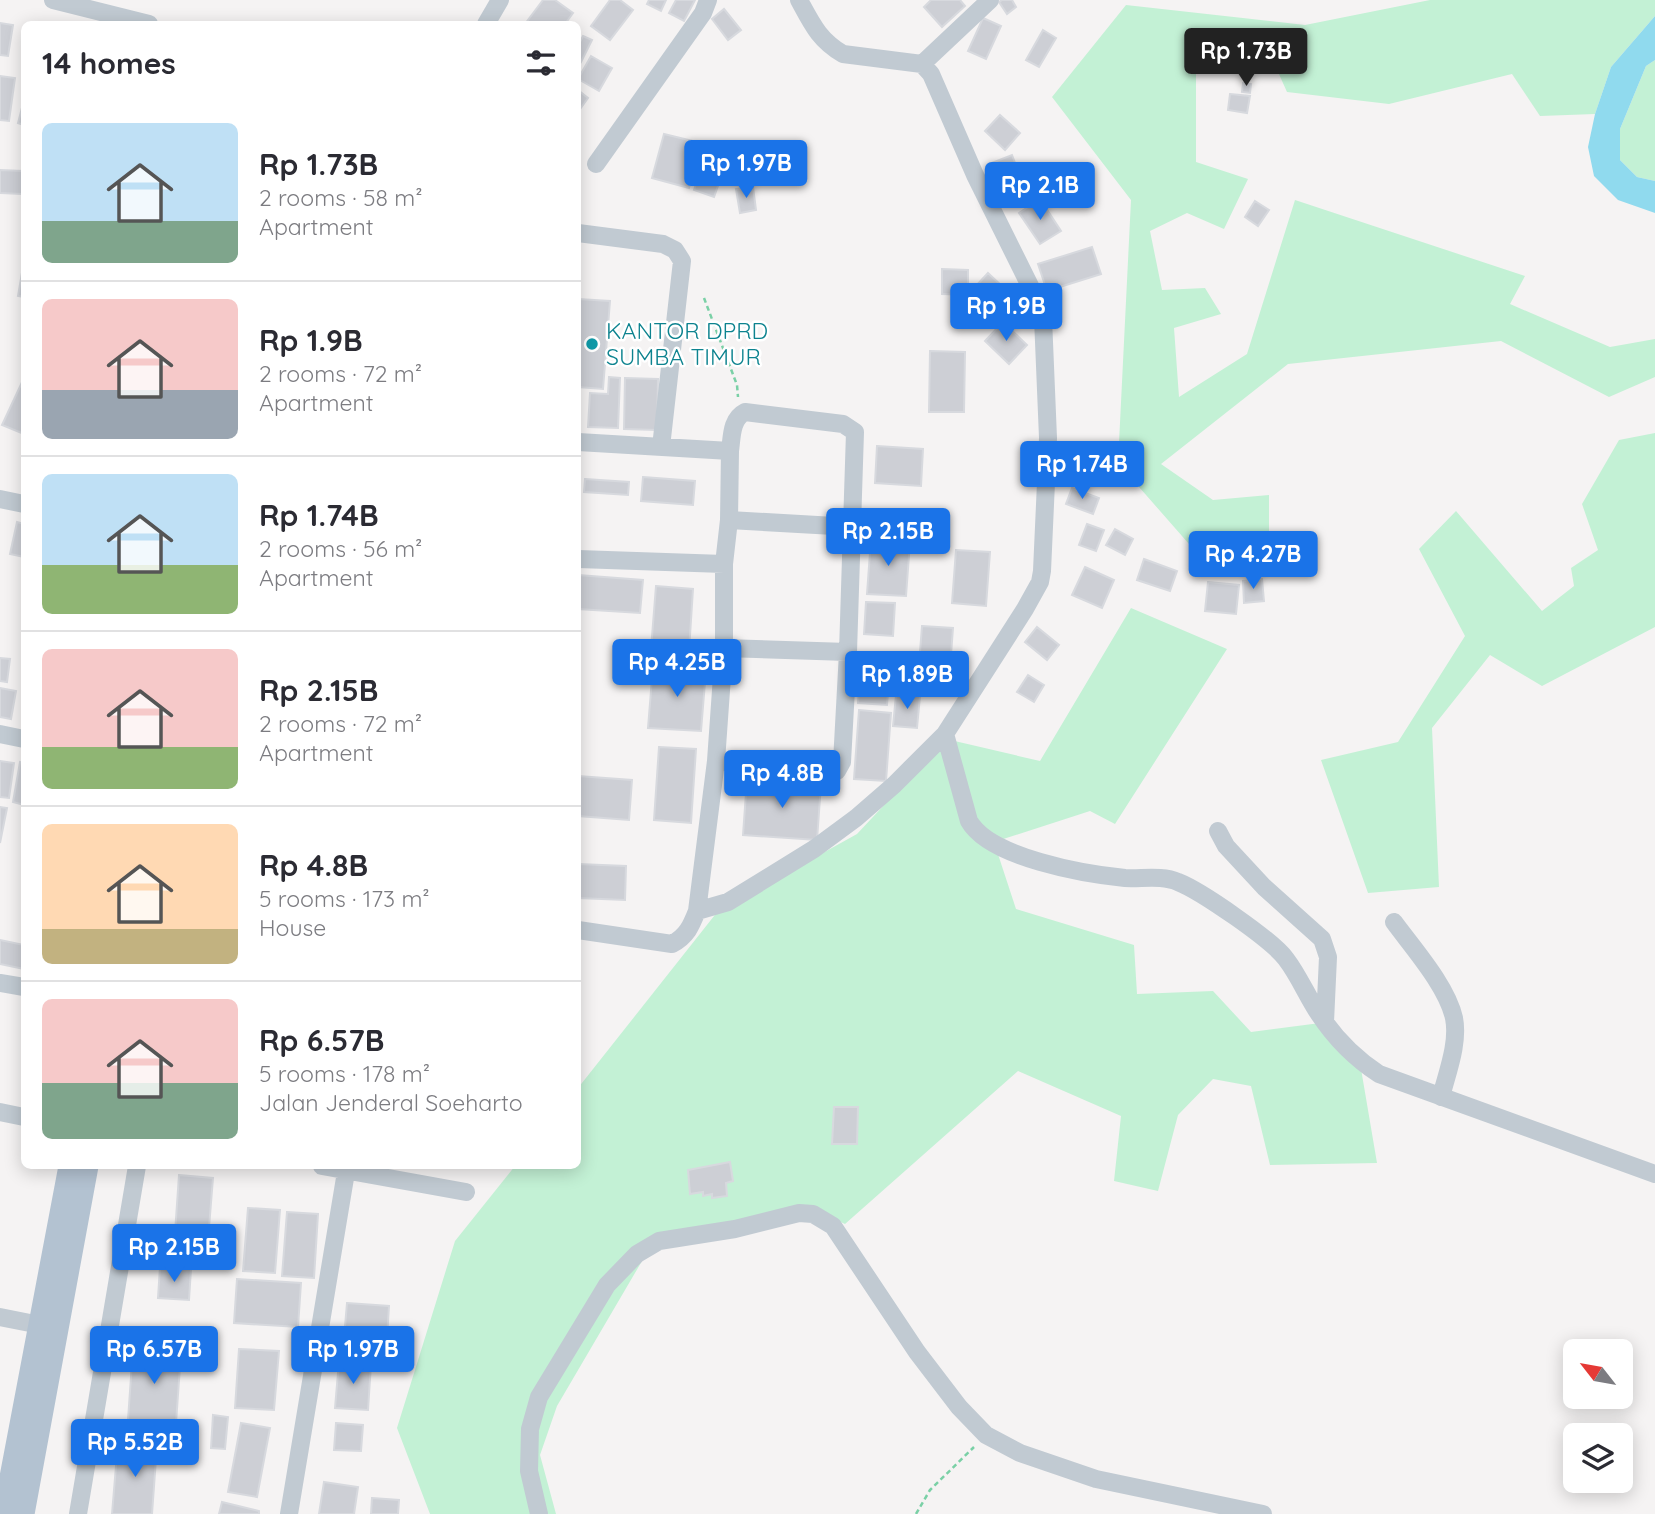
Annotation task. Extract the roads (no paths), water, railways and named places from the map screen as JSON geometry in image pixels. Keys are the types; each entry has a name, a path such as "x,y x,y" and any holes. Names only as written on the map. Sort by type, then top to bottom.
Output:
{"main road":[{"path":"2,1513 68,1169"},
{"path":"24,1514 87,1169"}],"street":[{"path":"53,0 137,21"},
{"path":"488,21 500,0"},
{"path":"596,164 703,13 708,0"},
{"path":"697,911 728,902 814,849 894,785 945,733 1040,582 1045,537 1047,383 1043,318 1035,296 975,175 930,74 922,64 843,54 824,42 799,0"},
{"path":"922,64 990,0"},
{"path":"581,233 663,244 675,250 682,261 661,447"},
{"path":"581,930 672,944 688,932 697,911 716,761 724,648 724,564 729,520 730,450 735,421 745,412 843,424 855,432 842,762 837,771 831,773 716,761"},
{"path":"581,442 730,450"},
{"path":"0,499 21,503"},
{"path":"729,520 852,527"},
{"path":"581,559 724,564"},
{"path":"724,648 848,652"},
{"path":"945,733 969,821 981,836 1005,849 1052,865 1096,875 1165,878 1192,889 1271,943 1286,959 1325,1022 1348,1049 1379,1074 1655,1174"},
{"path":"0,734 21,738"},
{"path":"1218,831 1226,846 1264,887 1322,939 1328,957 1325,1022"},
{"path":"1394,922 1448,1002 1454,1019 1453,1050 1441,1097"},
{"path":"0,982 21,986"},
{"path":"0,1112 21,1116"},
{"path":"78,1514 136,1169"},
{"path":"289,1514 346,1169"},
{"path":"351,1169 466,1192"},
{"path":"539,1514 529,1471 530,1429 539,1397 607,1285 637,1254 659,1241 735,1229 799,1213 813,1214 833,1226 916,1352 959,1407 986,1435 1020,1453 1096,1479 1264,1514"},
{"path":"0,1317 40,1325"},
{"path":"2,1513 10,1514"}],"water":[{"path":"1655,16 1655,60 1646,66 1620,129 1620,160 1637,177 1655,181 1655,213 1618,200 1594,176 1588,147 1595,114 1611,67"}],"place":[{"name":"KANTOR DPRD SUMBA TIMUR","path":"592,344"}]}
